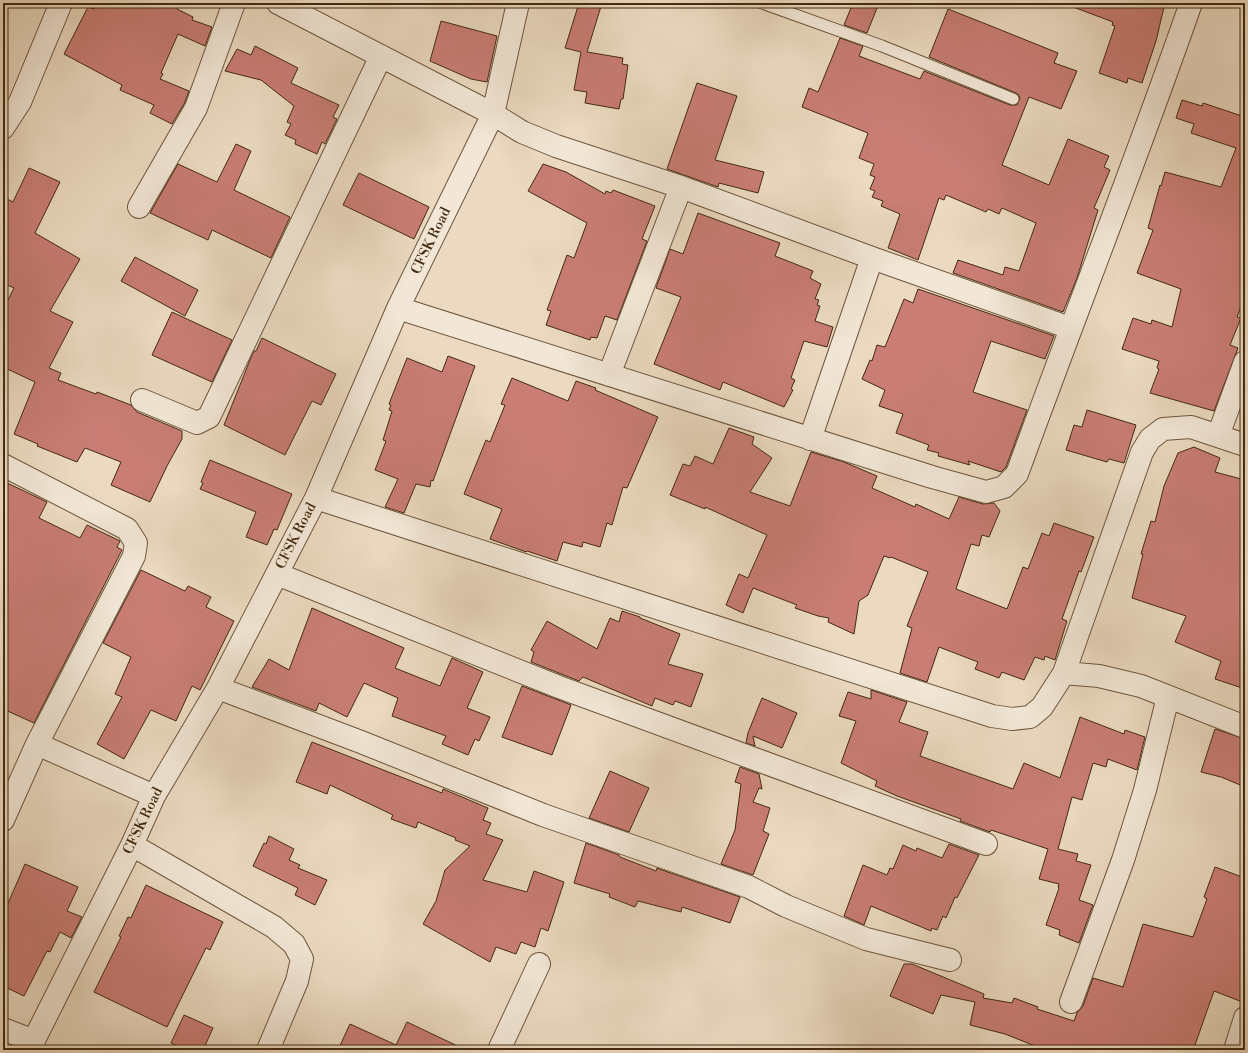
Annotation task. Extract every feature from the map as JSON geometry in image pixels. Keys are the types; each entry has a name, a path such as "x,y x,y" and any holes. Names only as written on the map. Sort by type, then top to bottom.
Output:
{"street":[{"path":"3,128 20,102 61,3"},
{"path":"139,207 196,108 234,3"},
{"path":"278,3 494,114 522,132 556,146 680,187 872,258 1070,328"},
{"name":"CFSK Road","path":"31,1046 132,845 154,796 218,688 316,498 398,308 494,114 518,3"},
{"path":"398,308 932,477 986,492 1004,487 1017,474 1070,328 1156,104 1191,3"},
{"path":"142,400 197,423 209,417 381,56"},
{"path":"609,375 680,187"},
{"path":"810,438 872,258"},
{"path":"1218,436 1245,362"},
{"path":"316,498 992,716 1012,719 1030,717 1042,707 1064,672 1142,452 1150,439 1163,429 1191,427 1245,445"},
{"path":"3,465 127,529 136,543 134,556 37,744 3,820"},
{"path":"277,574 559,687 986,844"},
{"path":"1064,672 1099,676 1141,686 1245,727"},
{"path":"218,688 361,742 543,815 749,887 786,906 866,938 950,960"},
{"path":"1071,1002 1123,860 1141,804 1168,696"},
{"path":"37,744 154,796"},
{"path":"132,845 274,927 294,944 302,959 297,981 268,1050"},
{"path":"499,1050 539,964"},
{"path":"1235,1050 1245,1018"},
{"path":"3,1029 31,1046"}],"lane":[{"path":"762,3 882,46 1013,99"}],"building":[{"path":"97,3 179,3 177,9 193,17 192,20 212,27 205,46 178,34 161,73 163,74 160,79 189,91 184,104 172,124 150,113 154,105 120,90 122,85 64,54 88,7 94,9"},
{"path":"579,3 602,3 587,52 623,58 622,64 628,65 623,99 621,99 619,109 585,103 587,92 574,90 581,52 565,48"},
{"path":"853,3 879,3 867,33 844,25"},
{"path":"1068,3 1165,3 1156,41 1142,83 1128,78 1127,83 1099,73 1115,26 1112,25 1113,22 1068,5"},
{"path":"948,9 1058,53 1054,63 1077,71 1061,109 1029,97 1002,165 1049,185 1068,139 1109,156 1104,167 1110,170 1094,208 1098,210 1077,278 1063,312 953,273 958,260 1003,275 1005,267 1019,271 1036,223 1002,208 999,214 988,209 986,212 946,195 944,200 939,198 918,260 888,248 900,214 881,206 883,201 872,197 875,191 870,189 875,177 870,175 874,164 859,158 868,133 802,107 809,88 818,92 840,38 863,46 859,56 920,79 924,71 1010,105 1017,105 1020,98 1016,93 929,57"},
{"path":"441,21 497,36 487,82 471,79 430,61"},
{"path":"255,46 298,68 291,83 339,105 333,117 337,119 325,144 322,142 317,154 295,144 296,140 285,135 291,124 287,122 294,106 261,80 225,71 237,49 251,55"},
{"path":"697,83 737,96 715,160 764,172 758,193 719,183 718,187 667,169"},
{"path":"1182,100 1202,106 1203,103 1245,117 1245,295 1237,317 1241,318 1230,345 1238,348 1214,411 1150,393 1159,369 1157,368 1159,361 1122,349 1133,318 1151,324 1152,320 1172,327 1181,289 1137,273 1153,230 1148,228 1165,172 1221,187 1236,148 1191,133 1194,124 1176,118"},
{"path":"236,144 251,151 234,190 290,217 271,258 212,230 208,240 150,213 178,164 217,182"},
{"path":"543,164 566,172 605,194 606,191 611,193 613,190 655,206 642,239 647,241 617,320 605,316 597,338 591,337 590,340 546,325 551,311 547,310 567,255 574,258 587,223 528,191"},
{"path":"29,168 60,182 35,233 80,259 50,311 73,322 49,368 61,373 58,380 96,394 97,392 131,405 137,412 182,431 182,439 150,502 111,485 121,462 85,448 77,462 37,446 38,444 14,434 35,382 3,367 3,310 14,288 3,283 3,197 13,202"},
{"path":"359,173 429,207 414,239 343,205"},
{"path":"698,213 780,243 775,256 813,271 810,278 821,284 815,299 819,300 817,305 820,306 815,321 833,327 827,347 804,341 791,378 795,380 791,389 793,390 784,407 723,382 720,390 654,364 681,297 656,288 670,249 683,254"},
{"path":"135,257 198,290 185,316 121,281"},
{"path":"918,289 1054,336 1045,359 991,341 973,392 1027,410 1006,467 1001,472 968,461 970,465 938,456 939,453 927,450 929,445 896,433 903,414 879,406 885,390 862,379 870,360 872,361 877,345 885,347 904,299 913,303"},
{"path":"172,312 232,340 212,382 152,355"},
{"path":"262,338 336,374 321,405 312,401 285,455 224,425 252,355 254,351 256,351"},
{"path":"448,356 475,366 433,481 431,480 430,487 416,484 404,513 385,507 398,479 375,470 386,441 383,440 392,411 389,410 391,405 389,404 407,358 442,372"},
{"path":"512,378 568,401 576,381 596,388 595,390 658,417 627,488 623,487 612,525 607,523 600,547 583,542 582,547 563,542 557,561 490,539 502,509 464,494 486,440 490,442 505,405 501,404"},
{"path":"1087,410 1136,425 1124,463 1109,459 1107,462 1066,450 1074,425 1082,427"},
{"path":"729,428 754,437 752,444 772,458 750,492 790,506 811,452 844,462 877,476 872,488 915,507 916,504 949,519 959,497 983,504 994,503 1000,511 989,537 982,535 979,546 971,544 956,589 1007,609 1023,567 1028,569 1042,533 1049,536 1054,523 1094,537 1081,572 1079,571 1062,619 1067,621 1055,660 1045,656 1044,660 1035,657 1024,680 1002,672 999,678 975,669 978,662 939,647 927,682 900,673 912,628 907,626 928,572 891,557 884,556 868,595 859,601 854,634 828,622 829,618 795,608 797,605 753,588 743,613 726,605 739,574 748,578 767,535 705,507 705,509 670,495 683,464 690,466 695,456 713,464"},
{"path":"1194,447 1220,458 1215,472 1245,480 1242,557 1245,558 1245,689 1215,679 1221,661 1175,642 1186,616 1132,598 1143,554 1141,554 1151,521 1155,522 1164,486 1178,453"},
{"path":"210,460 292,494 277,530 274,529 267,545 246,537 256,512 200,489 203,483 201,482"},
{"path":"3,481 47,502 39,518 80,538 87,525 120,541 117,547 122,550 34,723 3,709"},
{"path":"141,570 185,591 188,586 211,597 206,607 234,621 200,690 192,686 176,721 151,710 124,759 97,744 122,697 115,694 131,657 103,643"},
{"path":"312,608 404,648 395,668 440,686 452,658 483,672 467,708 490,717 479,741 475,739 468,755 442,744 446,736 392,716 398,698 364,683 347,717 319,703 316,711 252,687 269,659 289,670"},
{"path":"622,611 680,634 668,664 703,674 691,707 675,701 673,705 655,698 652,706 583,677 579,681 531,662 534,652 531,650 547,621 597,649 610,618 619,622"},
{"path":"522,686 571,705 552,755 502,737"},
{"path":"871,690 907,702 899,722 928,732 920,756 1013,789 1024,763 1060,778 1080,717 1124,734 1125,730 1145,737 1137,770 1108,759 1106,767 1093,763 1082,800 1072,797 1058,849 1078,854 1076,861 1091,865 1079,900 1093,905 1079,943 1059,935 1060,930 1046,925 1059,888 1059,884 1039,879 1048,849 991,830 990,832 960,821 961,819 897,796 875,786 877,781 841,763 856,721 839,716 848,692 871,699"},
{"path":"762,698 797,713 782,748 753,736 755,746 746,743 748,733"},
{"path":"1215,729 1245,739 1245,787 1221,777 1201,772"},
{"path":"312,742 442,793 443,789 488,808 483,820 491,823 486,834 503,840 483,880 527,892 534,871 564,882 548,931 541,928 535,947 521,942 516,954 496,947 490,962 423,924 436,901 445,870 470,846 455,840 456,838 418,822 416,828 391,819 393,815 330,785 327,794 296,782"},
{"path":"740,767 759,774 762,789 759,788 753,802 770,808 763,831 769,834 753,875 721,864 735,830 741,784 735,782"},
{"path":"610,771 649,788 629,832 589,818"},
{"path":"269,836 294,849 289,860 300,865 298,868 327,880 315,905 295,895 298,888 253,866"},
{"path":"586,843 656,871 657,868 740,897 730,923 682,907 681,912 638,901 635,907 609,897 610,894 574,883"},
{"path":"949,844 979,855 957,898 955,897 946,918 943,916 937,930 932,928 931,931 871,906 864,925 844,916 863,865 887,875 890,868 893,869 903,845 916,851 917,848 942,858"},
{"path":"25,864 78,887 67,911 82,917 71,938 60,932 50,952 47,951 24,996 3,986 3,915"},
{"path":"1215,867 1245,878 1245,1003 1214,991 1195,1045 1191,1050 1045,1050 1005,1034 970,1025 975,1002 941,995 933,1014 890,996 904,964 912,964 984,994 983,998 1012,1003 1014,998 1038,1007 1037,1009 1074,1021 1077,1013 1083,1006 1093,978 1123,987 1143,924 1193,937 1207,899 1204,897"},
{"path":"146,885 223,922 210,950 206,948 167,1027 94,992 121,937 119,936 128,917 131,918"},
{"path":"184,1015 213,1028 203,1050 187,1050 171,1043"},
{"path":"407,1022 466,1050 338,1050 350,1024 396,1045"}]}
